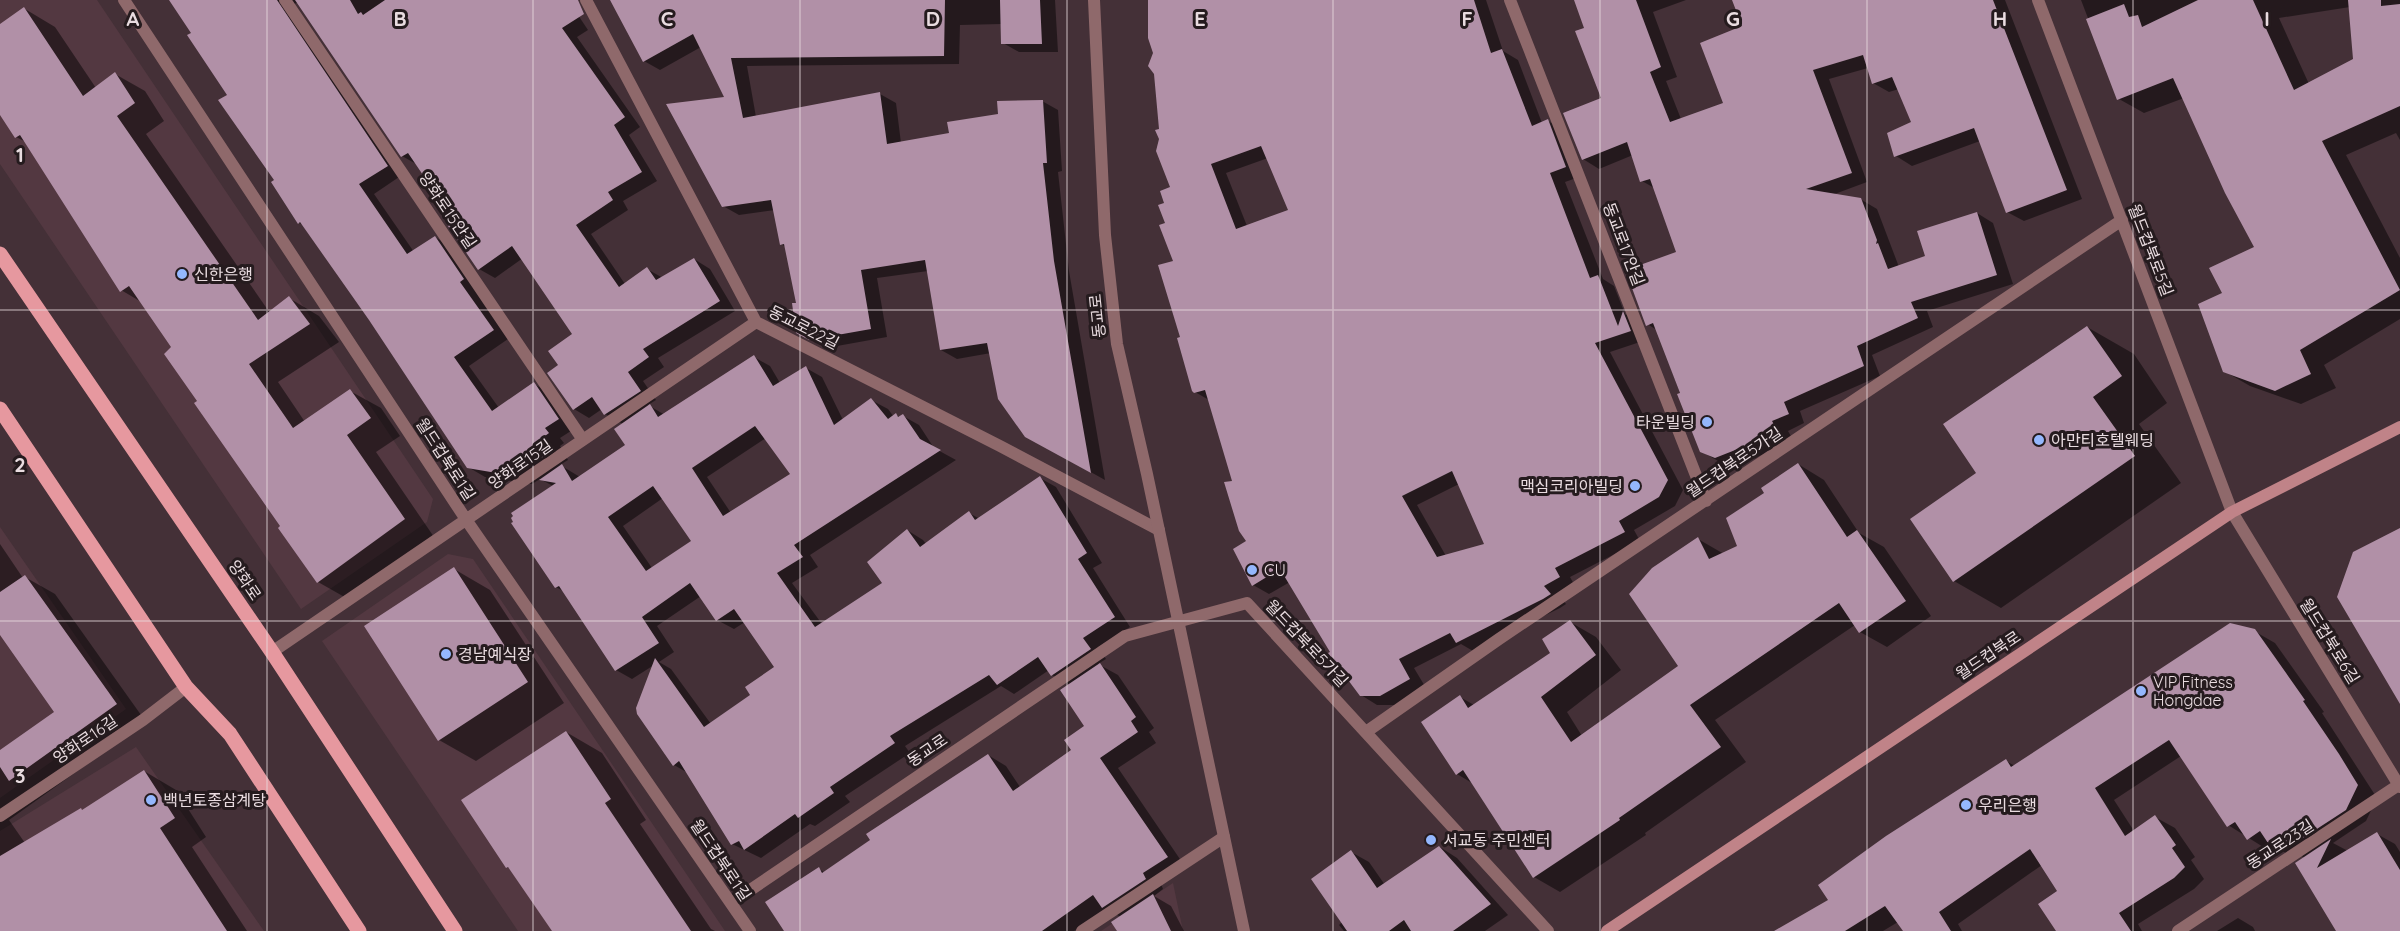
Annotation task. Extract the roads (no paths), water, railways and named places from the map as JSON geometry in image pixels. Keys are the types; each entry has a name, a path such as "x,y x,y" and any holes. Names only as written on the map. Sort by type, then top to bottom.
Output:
{"main road":[{"name":"양화로","path":"0,254 272,652 455,931"},
{"path":"0,410 186,687 230,734 358,931"},
{"name":"월드컵북로","path":"1607,931 2232,512 2400,427"}],"street":[{"name":"월드컵북로1길","path":"124,0 467,521 750,931"},
{"name":"양화로15안길","path":"285,0 583,440"},
{"name":"동교로22길","path":"586,0 756,322 1071,482 1159,530"},
{"name":"동교로","path":"1094,0 1105,235 1117,344 1179,622 1244,931"},
{"name":"동교로17안길","path":"1510,0 1706,501"},
{"name":"월드컵북로5길","path":"2038,0 2232,512"},
{"name":"월드컵북로5가길","path":"1366,732 1499,639 2122,220"},
{"name":"양화로15길","path":"272,652 756,322"},
{"name":"월드컵북로6길","path":"2232,512 2400,785"},
{"name":"월드컵북로5가길","path":"1179,622 1247,603 1548,931"},
{"name":"동교로","path":"731,903 1125,636 1179,622"},
{"name":"양화로16길","path":"0,816 143,720 186,687"},
{"name":"동교로23길","path":"2178,931 2400,785"},
{"path":"1082,931 1224,837"}],"place":[{"name":"신한은행","path":"182,274"},
{"name":"타운빌딩","path":"1707,422"},
{"name":"아만티호텔웨딩","path":"2039,440"},
{"name":"맥심코리아빌딩","path":"1635,486"},
{"name":"CU","path":"1252,570"},
{"name":"경남예식장","path":"446,654"},
{"name":"VIP Fitness Hongdae","path":"2141,691"},
{"name":"백년토종삼계탕","path":"151,800"},
{"name":"우리은행","path":"1966,805"},
{"name":"서교동 주민센터","path":"1431,840"}]}
